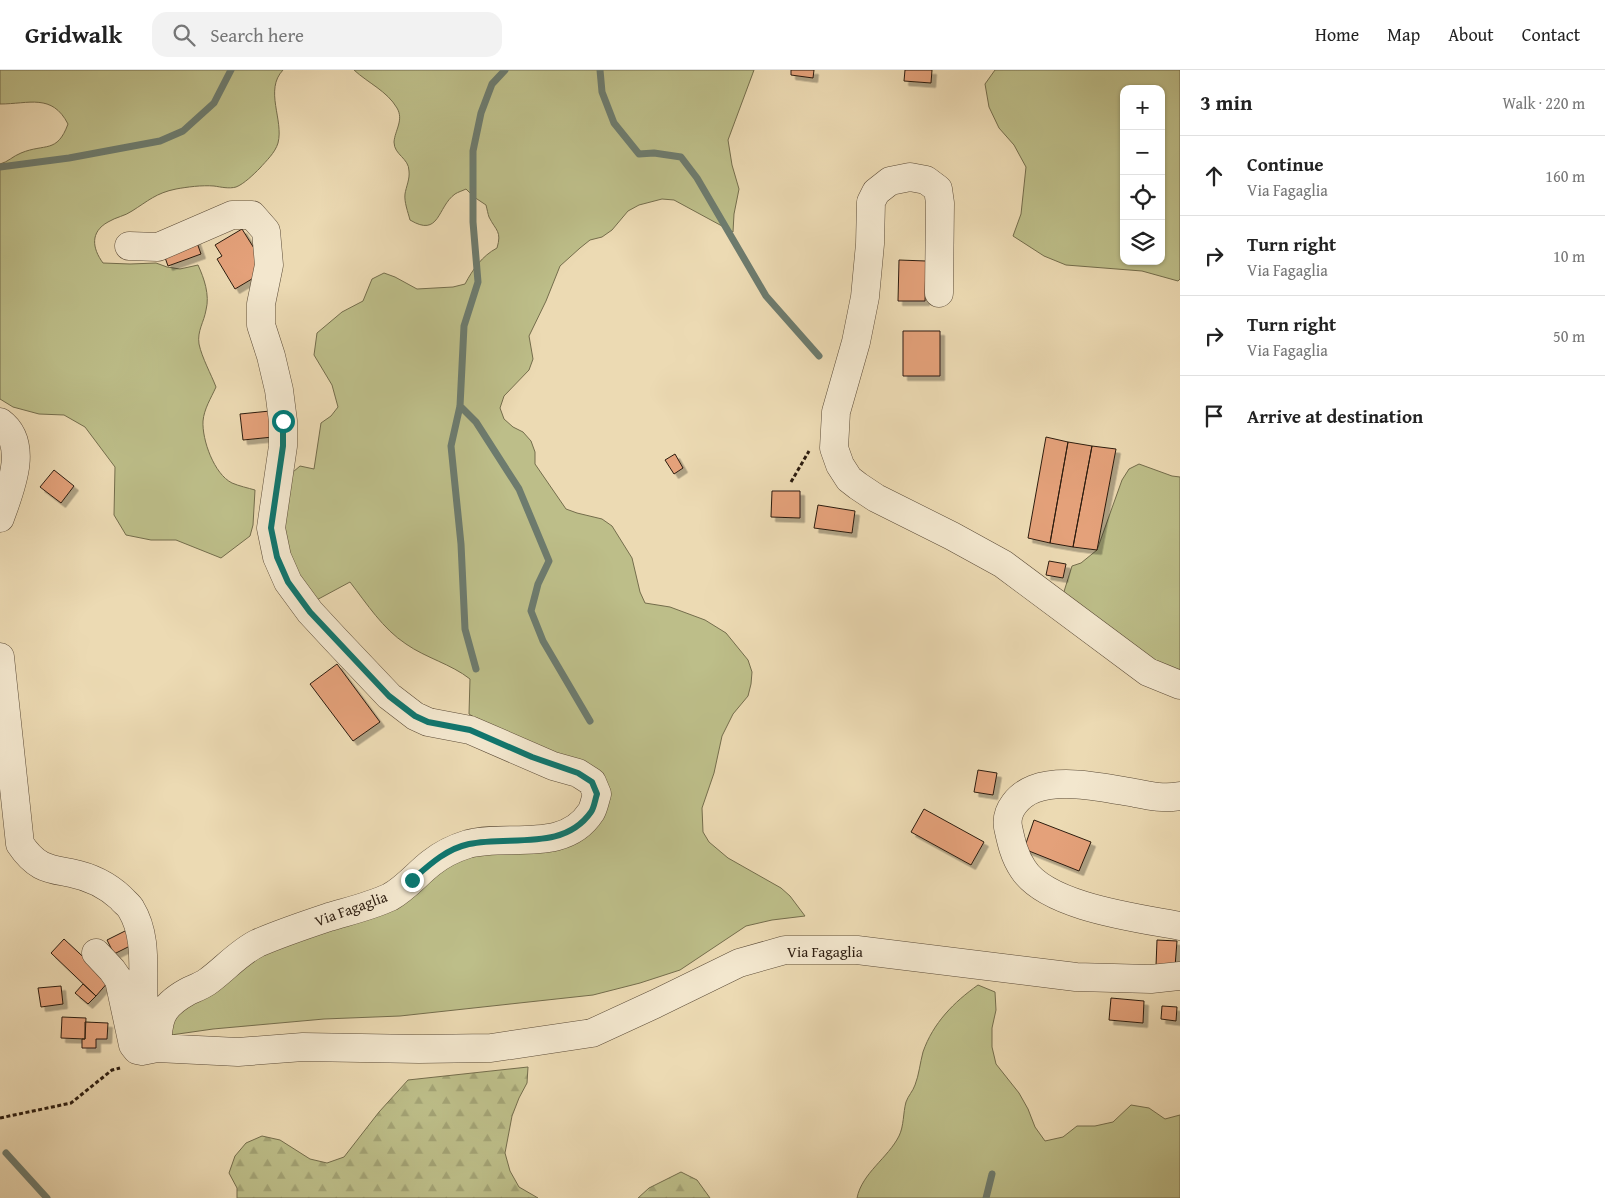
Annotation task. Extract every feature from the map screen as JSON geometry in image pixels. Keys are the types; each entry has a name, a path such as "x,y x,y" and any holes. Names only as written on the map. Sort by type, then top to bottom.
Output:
{"street":[{"path":"940,293 940,203 938,188 926,180 910,177 890,182 876,192 871,202 870,244 865,297 856,342 836,412 834,448 840,465 849,479 876,498 1003,564 1148,672 1180,685"},
{"name":"Via Fagaglia","path":"129,246 158,247 232,215 252,215 266,231 269,265 261,304 261,325 273,364 283,421 283,446 271,528 277,557 288,582 310,612 389,696 415,716 428,722 470,730 539,760 578,773 592,782 597,794 591,812 570,831 540,840 493,840 468,844 431,862 392,896 256,944 206,982 184,993 164,1010 149,1049 238,1052 304,1047 491,1048 592,1033 739,963 785,950 857,950 1076,977 1150,979 1180,976"},
{"path":"0,422 6,427 16,450 14,478 0,518"},
{"path":"0,657 20,844 28,856 42,865 50,869 88,877 110,888 131,908 141,934 149,1049 137,1050 133,1045 119,980 96,953"},
{"path":"1180,796 1161,798 1074,784 1052,786 1034,789 1020,797 1011,808 1007,821 1013,849 1023,870 1033,882 1047,891 1073,902 1124,916 1180,926"}],"path":[{"path":"0,1118 72,1103 112,1070 136,1063 149,1049"}],"green space":[{"path":"0,70 283,70 275,87 279,125 278,143 270,157 252,176 233,188 200,186 176,189 163,193 102,226 96,235 95,241 97,252 103,263 156,263 180,269 198,265 200,270 206,287 207,304 199,335 199,344 216,387 203,421 207,447 210,456 226,479 232,483 255,490 253,525 250,536 221,558 176,540 151,540 126,535 114,515 115,467 85,427 64,415 39,414 13,407 0,399 0,164 29,150 55,144 64,133 68,124 62,114 47,104 30,102 0,104"},
{"path":"354,70 754,70 728,140 732,165 739,189 733,232 674,200 662,199 639,205 628,211 612,230 602,237 590,240 560,266 529,336 533,359 529,370 504,396 500,408 504,419 513,427 523,432 531,441 535,452 535,464 566,509 602,519 612,526 632,558 640,592 645,603 670,607 705,620 726,633 748,660 752,672 748,696 733,714 722,736 714,773 702,808 703,832 709,842 728,858 781,888 790,896 805,916 772,920 746,926 680,970 593,995 400,1016 324,1019 213,1029 164,1036 175,1012 261,949 446,859 544,846 604,803 469,714 470,679 455,669 414,649 398,638 376,616 350,582 311,603 278,532 293,472 300,466 314,469 321,423 331,416 338,407 332,385 314,355 317,333 342,312 363,301 372,279 384,273 417,289 453,287 465,284 478,263 497,248 499,238 499,234 489,217 486,205 466,189 455,194 449,200 433,223 420,225 410,220 405,197 409,171 407,163 396,150 394,142 400,117 399,112 393,102 383,92"},
{"path":"995,70 1180,70 1180,279 1178,281 1142,271 1066,265 1044,256 1013,236 1021,214 1026,167 1014,145 999,128 989,107 985,84"},
{"path":"1139,464 1180,477 1180,679 1062,598 1072,566 1081,563 1097,550 1122,480 1129,469"},
{"path":"978,985 995,992 996,1010 992,1028 992,1047 996,1064 1019,1093 1035,1127 1045,1141 1063,1137 1077,1126 1095,1126 1113,1122 1131,1105 1149,1108 1165,1119 1180,1115 1180,1198 857,1198 864,1181 899,1136 906,1102 918,1077 923,1052 932,1032 945,1014"},
{"path":"528,1067 527,1083 512,1116 505,1153 510,1171 519,1187 538,1198 237,1198 237,1188 229,1173 235,1156 246,1143 262,1136 280,1140 310,1159 327,1163 344,1157 379,1112 408,1080"},
{"path":"681,1172 697,1180 710,1198 638,1198 649,1188"}],"building":[{"path":"791,70 814,70 813,78 791,75"},
{"path":"905,70 932,70 931,83 904,81"},
{"path":"242,229 262,261 262,273 235,289 217,259 222,256 215,245"},
{"path":"195,237 201,254 168,266 162,249"},
{"path":"899,260 926,261 925,301 898,301"},
{"path":"903,331 940,331 940,376 903,376"},
{"path":"270,411 273,437 243,440 240,414"},
{"path":"1046,437 1068,442 1050,543 1028,538"},
{"path":"1068,442 1092,446 1073,547 1050,543"},
{"path":"1092,446 1116,449 1097,550 1073,547"},
{"path":"675,454 683,468 674,474 665,460"},
{"path":"54,470 74,486 61,503 40,487"},
{"path":"772,491 800,491 800,518 771,517"},
{"path":"818,505 855,511 852,533 814,528"},
{"path":"1049,561 1066,564 1063,578 1046,575"},
{"path":"337,664 380,722 353,741 310,684"},
{"path":"978,770 997,773 993,795 974,792"},
{"path":"924,809 984,842 971,865 911,832"},
{"path":"1034,820 1091,842 1079,871 1024,849"},
{"path":"129,929 136,943 114,954 107,940"},
{"path":"64,939 109,981 96,996 51,953"},
{"path":"1157,940 1177,941 1175,967 1156,966"},
{"path":"83,984 96,996 88,1004 75,993"},
{"path":"61,986 63,1004 41,1007 38,988"},
{"path":"1111,998 1144,1001 1143,1023 1109,1020"},
{"path":"1162,1006 1177,1007 1176,1021 1161,1019"},
{"path":"62,1017 86,1018 85,1039 61,1038"},
{"path":"85,1022 108,1023 107,1039 96,1039 96,1048 82,1048 82,1039 85,1039"}],"waterway":[{"path":"0,167 69,158 160,141 183,131 214,103 231,70"},
{"path":"476,669 465,629 461,544 451,446 460,406 464,326 478,282 473,222 473,151 481,113 492,84 505,70"},
{"path":"600,70 602,92 614,123 639,154 654,153 681,157 697,178 766,296 819,356"},
{"path":"460,406 476,422 519,489 549,561 538,584 531,611 543,641 590,721"},
{"path":"6,1153 47,1198"},
{"path":"986,1198 992,1174"}],"route":[{"path":"283,421 283,446 271,528 277,557 288,582 310,612 389,696 415,716 428,722 470,730 553,766 578,773 592,782 597,794 591,812 570,831 540,840 493,840 468,844 431,862 412,880"}]}
